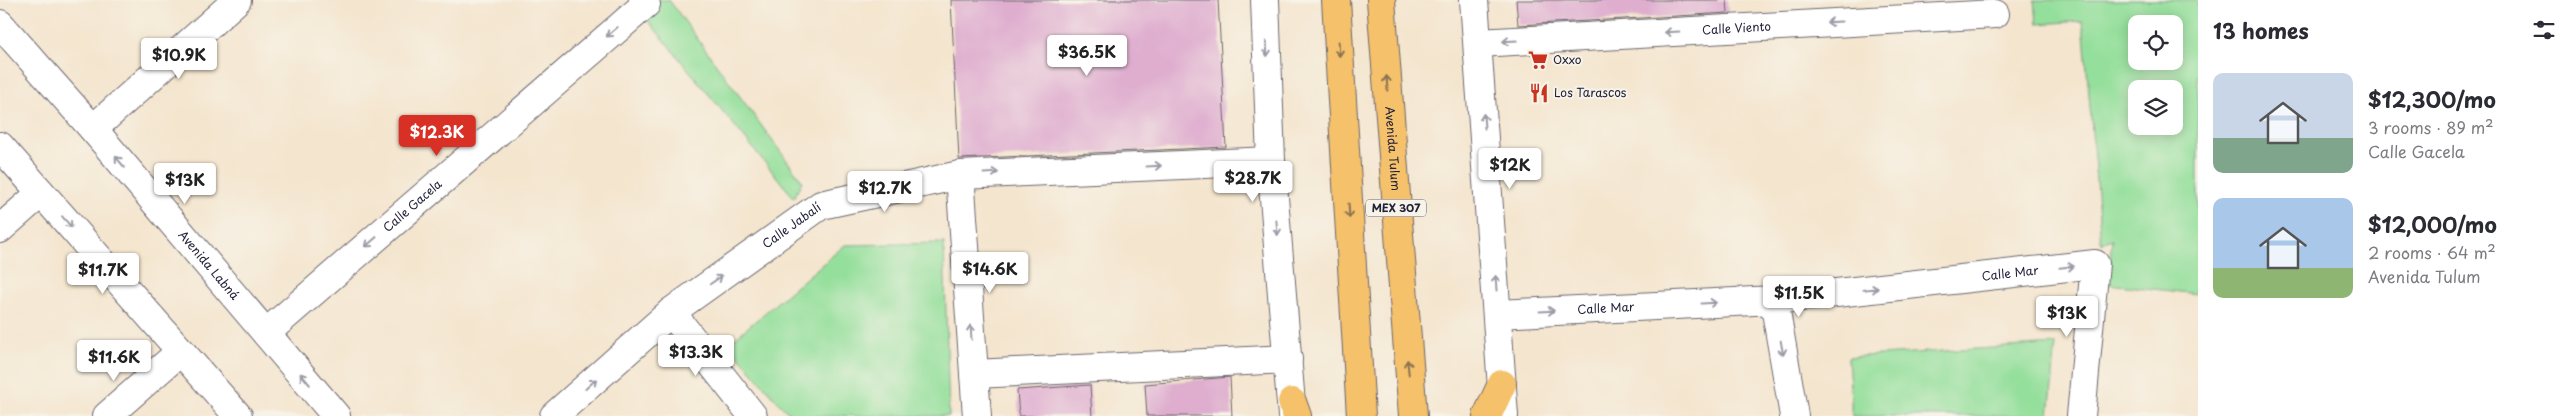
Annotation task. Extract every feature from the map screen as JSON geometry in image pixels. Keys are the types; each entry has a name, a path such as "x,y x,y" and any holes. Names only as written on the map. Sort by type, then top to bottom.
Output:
{"main road":[{"name":"MEX 307","path":"1336,0 1361,416"},
{"name":"Avenida Tulum","path":"1381,0 1413,416"},
{"path":"1487,416 1502,384"}],"street":[{"path":"92,129 238,0"},
{"name":"Calle Gacela","path":"266,333 646,4 643,0"},
{"path":"1265,0 1271,161 1294,411"},
{"path":"1474,0 1504,416"},
{"name":"Calle Viento","path":"1478,43 1882,10 1995,14"},
{"name":"Avenida Labná","path":"0,24 92,129 336,416"},
{"path":"0,146 181,352 216,404 238,416"},
{"name":"Calle Jabalí","path":"554,416 671,312 821,206 960,175 1271,161"},
{"path":"960,175 977,416"},
{"path":"0,228 41,193"},
{"name":"Calle Mar","path":"1498,314 1774,300 2095,264 2081,416"},
{"path":"1774,300 1794,416"},
{"path":"671,312 753,416"},
{"path":"107,416 181,352"},
{"path":"974,374 1288,359"}],"green space":[{"path":"631,0 669,0 802,181 794,198"},
{"path":"2035,0 2198,0 2198,294 2108,284 2112,239 2101,243 2083,21 2037,24"},
{"path":"944,243 949,416 794,416 784,409 728,344 845,245"},
{"path":"2056,344 2049,416 1852,416 1848,357"}],"building":[{"path":"951,0 1218,0 1226,147 959,159"},
{"path":"1516,0 1727,0 1728,13 1518,25"},
{"path":"1230,377 1232,416 1147,416 1145,384"},
{"path":"1090,385 1092,416 1019,416 1017,390"}],"place":[{"name":"Oxxo","path":"1538,60"},
{"name":"Los Tarascos","path":"1539,93"}]}
